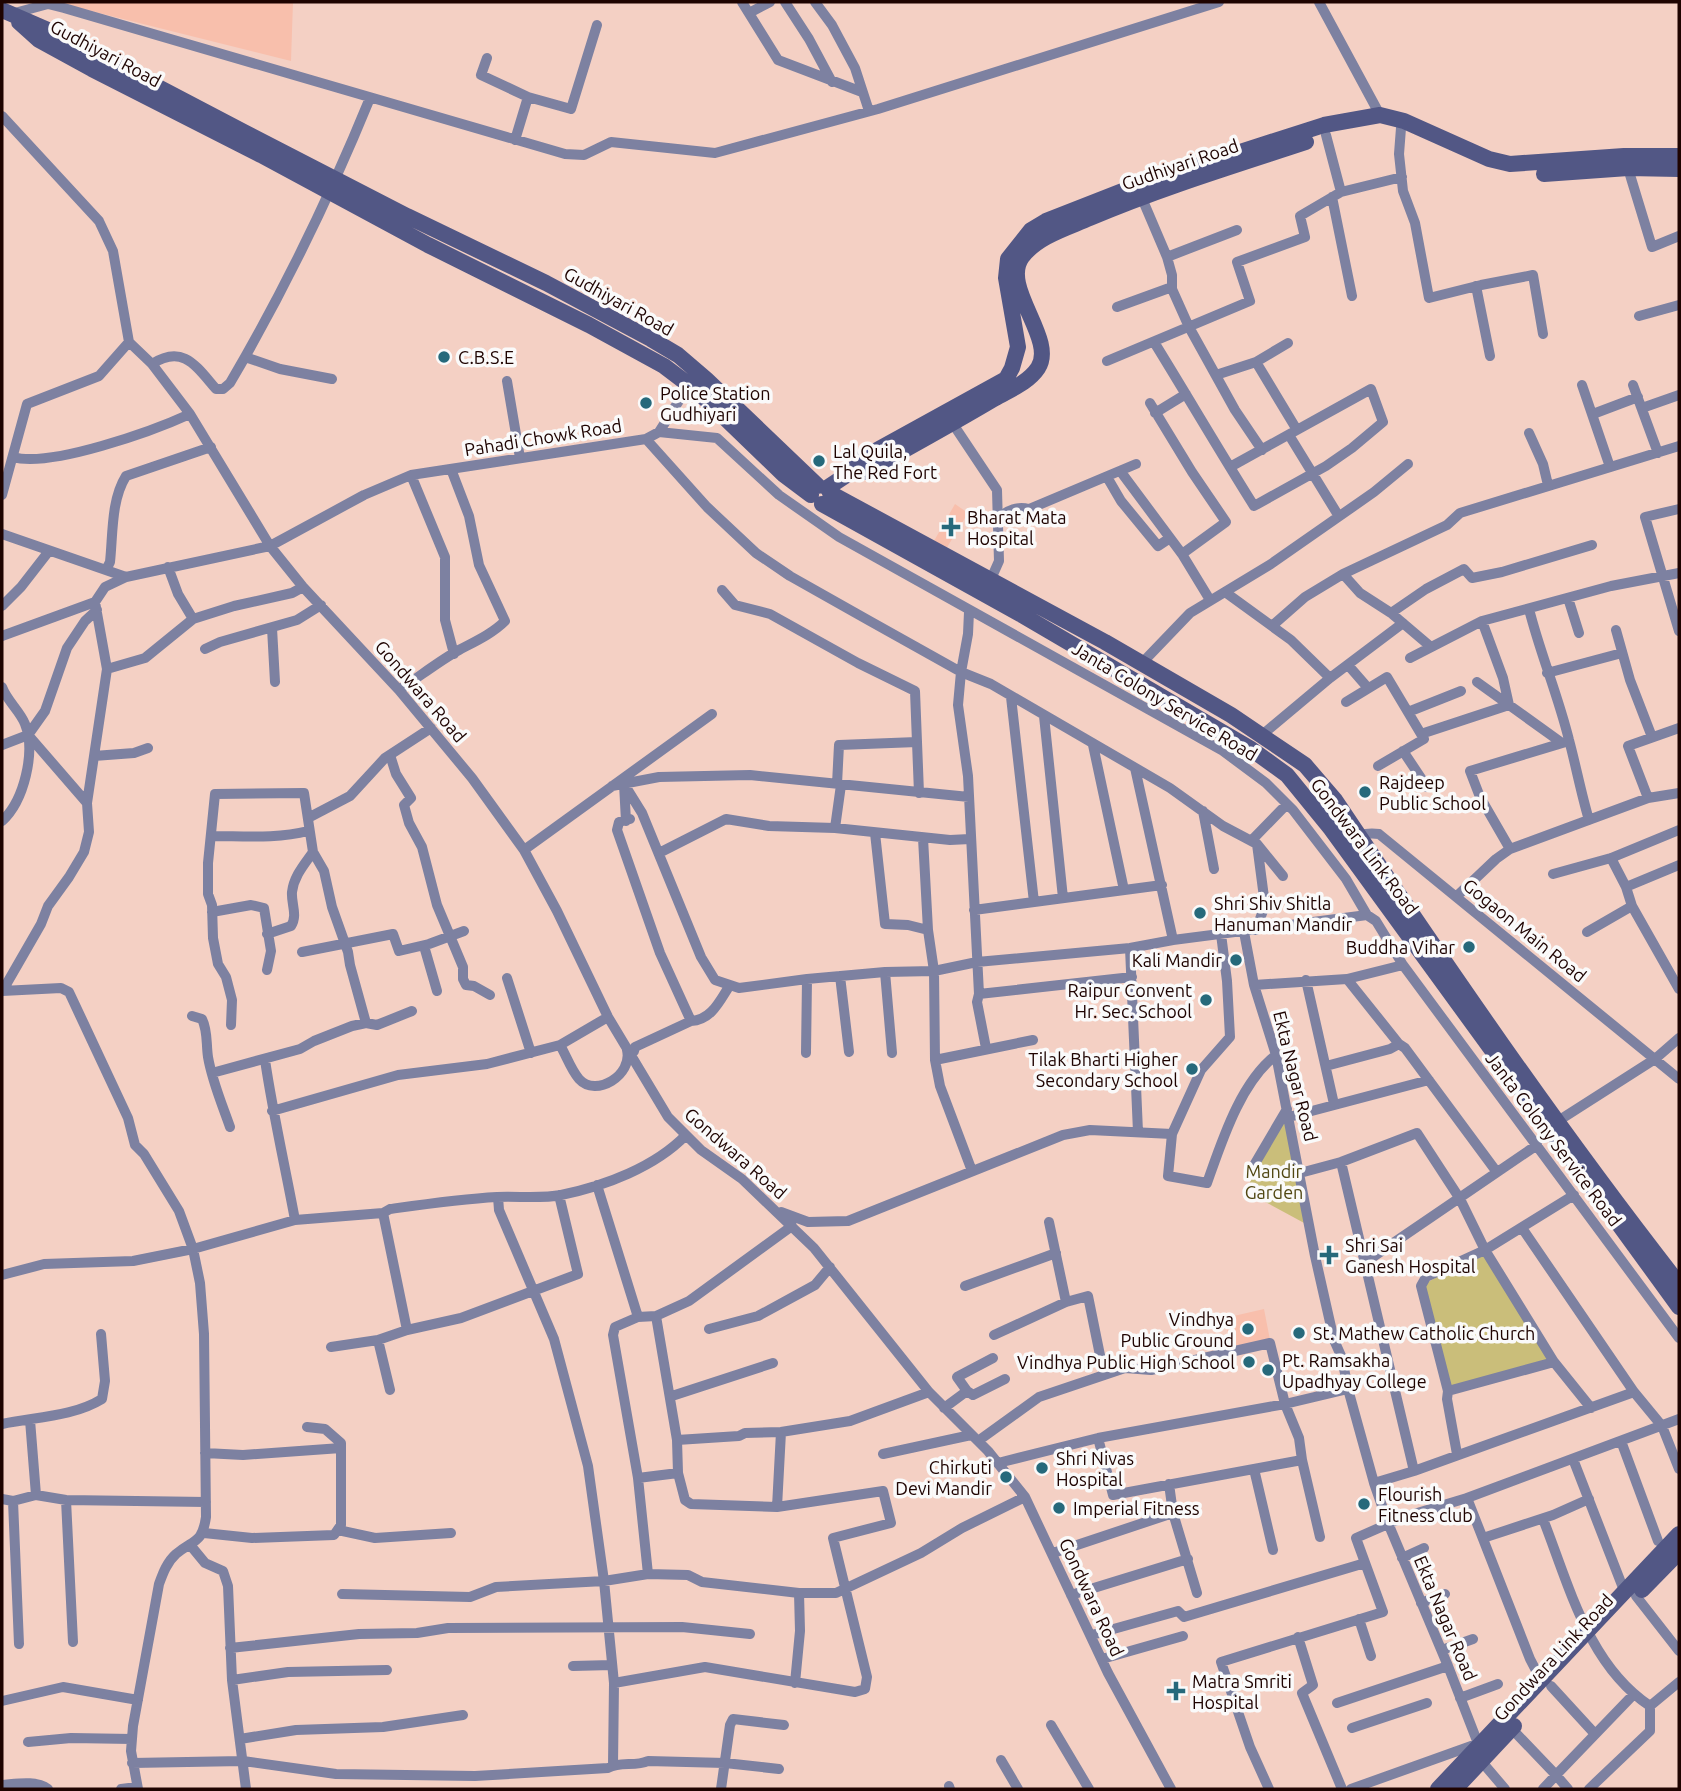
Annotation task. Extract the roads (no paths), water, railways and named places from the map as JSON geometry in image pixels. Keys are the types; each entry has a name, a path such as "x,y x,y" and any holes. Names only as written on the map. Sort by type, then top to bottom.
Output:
{"street":[{"path":"742,2 778,60 862,92"},
{"path":"749,13 769,2"},
{"path":"785,2 809,38 832,82"},
{"path":"815,2 832,25 855,68 869,111"},
{"path":"6,12 48,5 565,154 584,155 611,142 715,153 869,111 1219,2"},
{"path":"1320,2 1380,115"},
{"name":"Gudhiyari Road","path":"6,12 55,33 333,186 428,245 622,342 664,366 689,385 783,474 818,498"},
{"path":"487,58 481,75 528,97 571,109 597,25"},
{"path":"515,140 528,97"},
{"path":"152,364 164,356 181,356 216,389 223,389 230,383 333,186 370,98"},
{"name":"Gudhiyari Road","path":"854,470 865,472 1028,379 1039,367 1041,355 1039,340 1018,281 1017,267 1021,259 1046,229 1138,185 1324,124 1380,115 1404,121 1489,159 1510,164 1626,162 1679,169"},
{"path":"2,116 99,222 113,251 129,342 99,376 27,404 8,464 2,495"},
{"name":"Gudhiyari Road","path":"818,498 854,470 859,460 1006,379 1018,346 1006,278 1007,259 1031,230 1046,229 1326,135 1381,125 1401,128 1469,161 1504,173 1539,174 1679,156"},
{"path":"1401,128 1399,154 1403,191 1415,223 1429,298 1533,275 1543,334"},
{"path":"1326,135 1352,296"},
{"path":"1626,162 1652,247 1679,236"},
{"path":"1107,361 1250,301 1237,262 1305,237 1300,216 1337,195 1402,177"},
{"name":"Gudhiyari Road","path":"333,186 546,283 678,355 745,414 818,498"},
{"path":"1141,196 1167,257 1172,287 1189,327 1262,450"},
{"path":"1167,257 1237,230"},
{"path":"1476,286 1490,356"},
{"path":"1117,307 1172,287"},
{"path":"1639,316 1679,305"},
{"name":"Gondwara Road","path":"129,342 152,364 190,414 270,546 303,587 400,690 472,778 524,850 608,1017 668,1117 701,1150 742,1179 792,1226 830,1267 929,1392 998,1463 1025,1497 1102,1659 1171,1789"},
{"path":"1154,342 1186,394 1230,467 1254,506 1352,448 1383,422 1371,389 1230,467"},
{"path":"1216,375 1256,362 1288,343"},
{"path":"245,357 280,369 332,379"},
{"path":"1256,362 1312,473 1338,515"},
{"path":"506,381 520,458"},
{"path":"689,385 659,432 717,438 779,495 818,498"},
{"path":"1582,385 1610,467"},
{"path":"1633,385 1658,453"},
{"path":"1182,554 1226,522 1153,408 1186,394"},
{"path":"1593,414 1679,395"},
{"path":"8,464 54,457 156,430 190,414"},
{"path":"953,424 997,490 999,561 991,579"},
{"name":"Pahadi Chowk Road","path":"126,577 270,546 364,495 411,475 646,439 659,432"},
{"path":"1530,433 1543,464 1548,485"},
{"path":"646,439 699,498 756,553 790,576 961,672 991,684 1170,788 1223,826 1254,843 1283,876"},
{"path":"1272,626 1306,597 1343,574 1447,525 1460,513 1679,446"},
{"path":"106,570 110,562 118,494 126,476 211,447"},
{"path":"999,517 1008,510 1020,507 1029,509 1136,464"},
{"path":"1142,663 1190,613 1271,564 1374,492 1408,464"},
{"path":"400,690 454,654 471,646 479,637 495,631 505,621 479,565 469,516 451,469"},
{"path":"1121,472 1182,554 1210,600"},
{"path":"411,475 445,557 445,620 454,654"},
{"path":"1107,477 1121,501 1158,545 1170,538"},
{"name":"Gondwara Link Road","path":"818,498 991,579 1142,663 1262,735 1305,765 1335,800 1558,1121 1679,1284"},
{"name":"Gondwara Link Road","path":"818,498 1251,749 1287,775 1342,844 1679,1307"},
{"name":"Janta Colony Service Road","path":"818,498 874,558 1223,751 1266,783 1317,839 1367,915 1376,921 1403,965 1679,1338"},
{"path":"1679,509 1645,517 1676,609 1679,631"},
{"path":"2,534 126,577"},
{"path":"1391,613 1426,589 1464,569 1472,578 1513,569 1592,545"},
{"path":"2,606 21,587 49,551"},
{"path":"168,567 178,594 193,619"},
{"path":"1410,659 1482,621 1624,583 1679,573"},
{"path":"1343,574 1360,593 1391,613 1431,647"},
{"path":"2,745 28,735 45,711 67,648 96,606 105,587 126,577"},
{"path":"107,669 145,658 193,619 234,606 292,593 303,587"},
{"path":"722,590 735,605 770,614 915,691 919,793"},
{"path":"1225,592 1291,640 1330,678"},
{"path":"1568,598 1579,633"},
{"path":"2,636 96,606"},
{"path":"3,991 41,924 48,905 84,852 89,832 87,803 107,669 96,606"},
{"path":"205,649 220,642 297,620 321,606"},
{"path":"1529,608 1589,820"},
{"path":"969,612 958,705 969,797 979,994 977,1002 986,1048"},
{"path":"1482,621 1503,678 1509,705"},
{"path":"1262,735 1330,678 1403,623"},
{"path":"272,628 275,682"},
{"path":"1616,630 1652,737"},
{"path":"1547,673 1622,653"},
{"path":"1348,665 1367,688"},
{"path":"1346,702 1387,677 1424,739 1378,766"},
{"path":"1477,682 1566,742"},
{"path":"2,687 9,702 24,721 30,747 20,796 11,813 2,821"},
{"path":"1408,712 1461,691"},
{"path":"1011,697 1034,902"},
{"path":"1421,734 1509,705"},
{"path":"524,850 712,713"},
{"path":"1044,716 1063,898"},
{"path":"309,818 350,796 390,755 431,728"},
{"path":"1648,798 1628,746 1679,728"},
{"path":"28,735 87,803"},
{"path":"835,828 839,745 917,742"},
{"path":"1510,849 1480,797 1470,771 1566,742"},
{"path":"1093,745 1124,890"},
{"path":"94,756 134,753 148,748"},
{"path":"1404,751 1427,787"},
{"path":"390,755 396,774 411,798 404,805 405,814 422,847 437,905 463,967 463,979 466,985 474,986 490,995"},
{"path":"1135,768 1173,940"},
{"path":"612,786 659,777 750,775 969,797"},
{"path":"624,784 642,813 701,957 715,980 739,988 885,972 934,971 977,962 1130,948 1367,915"},
{"path":"624,784 626,821"},
{"path":"231,1025 232,1000 226,977 218,964 208,894 215,794 304,793 313,852 324,871 366,1023"},
{"path":"1457,896 1510,849 1648,798 1679,793"},
{"path":"1254,843 1287,804"},
{"path":"1203,811 1214,869"},
{"path":"642,813 619,822 617,830 660,953 691,1021"},
{"path":"659,853 726,819 769,826 835,828 923,838 970,839"},
{"path":"212,836 273,836 308,831"},
{"path":"1553,874 1611,858 1679,831"},
{"name":"Gogaon Main Road","path":"1358,835 1368,832 1378,834 1679,1079"},
{"path":"875,833 885,924 908,925 928,930"},
{"path":"1342,844 1358,835"},
{"path":"923,838 928,930 934,971 936,1060 940,1086 972,1171"},
{"path":"1250,931 1265,905 1254,843"},
{"path":"267,934 291,926 295,920 292,898 295,878 313,852"},
{"path":"1611,858 1626,887 1632,906 1679,989"},
{"path":"1626,887 1678,870"},
{"path":"974,910 1162,885"},
{"path":"212,912 251,905 264,908 271,951 268,970"},
{"path":"1587,932 1632,906"},
{"path":"302,952 393,934 399,951 424,946 464,931"},
{"name":"Ekta Nagar Road","path":"1250,931 1254,985 1276,1055 1315,1256 1374,1483 1402,1558 1448,1665 1478,1751 1505,1789"},
{"path":"1221,934 1230,1037 1200,1070 1172,1135 1168,1176 1207,1183 1229,1119 1265,1063 1276,1055"},
{"path":"424,946 437,991"},
{"path":"1130,948 1138,1132"},
{"path":"1254,985 1347,979 1403,965"},
{"path":"885,972 892,1053"},
{"path":"840,976 849,1052"},
{"path":"979,994 1132,977"},
{"path":"507,978 531,1053"},
{"path":"806,1053 807,979"},
{"path":"1347,979 1405,1048 1496,1171"},
{"path":"1306,980 1334,1104"},
{"path":"560,1045 580,1080 589,1085 606,1084 625,1070 629,1059 627,1050 634,1051 635,1046 691,1021 699,1021 712,1013 730,985"},
{"path":"3,991 61,988 69,992 128,1118 135,1146 144,1154 179,1211 193,1249 200,1283 204,1334 204,1533 198,1541 176,1555 162,1575 132,1739 132,1763 137,1788 121,1789"},
{"path":"212,1073 265,1060 300,1049 335,1032 366,1023 377,1025 412,1011"},
{"path":"192,1016 202,1019 205,1026 212,1073 230,1127"},
{"path":"272,1111 398,1075 487,1064 560,1045 608,1017"},
{"path":"1558,1121 1655,1059 1679,1038"},
{"path":"936,1060 1033,1040"},
{"path":"1326,1066 1390,1049 1399,1044"},
{"path":"265,1060 272,1111 295,1220"},
{"path":"1250,1172 1288,1113 1429,1080"},
{"path":"775,1210 808,1222 848,1221 1063,1135 1090,1130 1172,1135"},
{"path":"1300,1173 1341,1163 1417,1133 1460,1199 1485,1251 1554,1362 1591,1408"},
{"path":"2,1275 44,1264 133,1261 193,1249 295,1220 383,1213 390,1209 437,1202 559,1195 597,1185 636,1168 672,1149 686,1135"},
{"path":"1364,1263 1537,1145"},
{"path":"1341,1163 1414,1471"},
{"path":"597,1185 638,1317"},
{"path":"331,1347 378,1340 407,1330 461,1318 578,1274 559,1195"},
{"path":"1457,1454 1447,1399 1448,1391 1421,1286 1426,1277 1485,1251 1574,1195"},
{"path":"498,1197 499,1210 554,1339 588,1466 604,1581 614,1683 613,1765"},
{"path":"383,1213 407,1330"},
{"path":"1049,1222 1066,1302"},
{"path":"648,1574 638,1478 613,1335 615,1327 638,1317 656,1316 689,1301 792,1226"},
{"path":"1522,1228 1634,1392 1662,1426 1679,1469"},
{"path":"965,1286 1056,1253"},
{"path":"709,1329 758,1316 815,1285 830,1267"},
{"path":"994,1335 1066,1302 1088,1296 1104,1375"},
{"path":"614,1683 705,1667 855,1692 865,1689 867,1677 833,1538 891,1523 883,1491 777,1507 691,1504 685,1500 678,1472 677,1440 656,1316"},
{"path":"2,1423 30,1420 91,1406 102,1399 105,1381 101,1334"},
{"path":"378,1340 390,1390"},
{"path":"883,1454 974,1438 1039,1396 1125,1368 1151,1370 1270,1343 1285,1404 1299,1438 1320,1538"},
{"path":"993,1358 957,1377 973,1395 1005,1378"},
{"path":"1448,1391 1554,1362"},
{"path":"670,1395 774,1363"},
{"path":"998,1463 1098,1438 1285,1404 1348,1389"},
{"path":"944,1408 967,1391"},
{"path":"677,1440 781,1432 850,1421 929,1392"},
{"path":"1374,1483 1634,1392"},
{"path":"1269,1789 1250,1747 1222,1662 1383,1612 1356,1538 1388,1523 1467,1498 1679,1419"},
{"path":"30,1420 36,1495"},
{"path":"204,1533 252,1538 334,1535 341,1525 341,1443 325,1429 307,1427"},
{"path":"777,1507 781,1432"},
{"path":"1098,1438 1113,1495 1302,1460"},
{"path":"1621,1441 1658,1541"},
{"path":"205,1453 243,1455 341,1448"},
{"path":"1573,1459 1631,1595 1679,1651"},
{"path":"1254,1469 1273,1550"},
{"path":"638,1478 678,1472"},
{"path":"1169,1484 1173,1513 1197,1592"},
{"path":"19,1644 7,1500 36,1495 66,1500 206,1503"},
{"path":"342,1594 470,1597 496,1587 604,1581 648,1574 688,1575 702,1583 799,1593 836,1592 921,1553 962,1528 1025,1497"},
{"path":"1467,1498 1530,1659 1546,1684 1595,1734"},
{"path":"1482,1538 1543,1519 1589,1499"},
{"path":"66,1500 73,1642"},
{"path":"1053,1553 1173,1513"},
{"path":"1543,1519 1590,1637 1633,1695 1650,1706"},
{"path":"338,1530 375,1538 451,1533"},
{"path":"1438,1789 1546,1684 1631,1595 1679,1534"},
{"path":"191,1546 205,1563 219,1568 228,1586 232,1680 246,1789"},
{"path":"1402,1558 1424,1548"},
{"path":"1071,1595 1188,1559"},
{"name":"Gondwara Link Road","path":"1631,1595 1677,1560"},
{"path":"1092,1635 1178,1611 1184,1617 1365,1563"},
{"path":"795,1683 800,1631 799,1593"},
{"path":"1422,1603 1445,1594"},
{"path":"1359,1619 1371,1656"},
{"path":"230,1648 359,1634 417,1633 448,1628 682,1627 750,1634"},
{"path":"1102,1659 1183,1636"},
{"path":"1297,1637 1313,1685 1301,1693 1342,1789"},
{"path":"1442,1650 1473,1639"},
{"path":"573,1666 612,1665"},
{"path":"1337,1703 1448,1665"},
{"path":"232,1680 288,1672 387,1670"},
{"path":"1650,1706 1679,1682"},
{"path":"1460,1698 1498,1684"},
{"name":"Gondwara Link Road","path":"1455,1789 1478,1751 1511,1728 1546,1684"},
{"path":"2,1700 62,1688 138,1700"},
{"path":"1543,1789 1633,1695"},
{"path":"1352,1728 1427,1703"},
{"path":"1589,1789 1650,1731 1650,1706"},
{"path":"240,1739 296,1730 383,1727 463,1715"},
{"path":"721,1789 733,1719 783,1725"},
{"path":"1051,1725 1089,1789"},
{"path":"1511,1728 1568,1789"},
{"path":"28,1742 71,1738 132,1739"},
{"path":"1351,1789 1478,1751"},
{"path":"1001,1760 1018,1789"},
{"path":"132,1763 243,1761 336,1774 475,1776 608,1768 613,1765 639,1765 648,1761 725,1763 779,1769"},
{"path":"475,1776 475,1789"},
{"path":"2,1785 21,1783 48,1789"}],"place":[{"name":"C.B.S.E","path":"444,357"},
{"name":"Police Station Gudhiyari","path":"646,403"},
{"name":"Lal Quila, The Red Fort","path":"819,461"},
{"name":"Bharat Mata Hospital","path":"951,527"},
{"name":"Rajdeep Public School","path":"1365,792"},
{"name":"Shri Shiv Shitla Hanuman Mandir","path":"1200,913"},
{"name":"Buddha Vihar","path":"1469,947"},
{"name":"Kali Mandir","path":"1236,960"},
{"name":"Raipur Convent Hr. Sec. School","path":"1206,1000"},
{"name":"Tilak Bharti Higher Secondary School","path":"1192,1069"},
{"name":"Shri Sai Ganesh Hospital","path":"1329,1255"},
{"name":"Vindhya Public Ground","path":"1248,1329"},
{"name":"St. Mathew Catholic Church","path":"1299,1333"},
{"name":"Vindhya Public High School","path":"1249,1362"},
{"name":"Pt. Ramsakha Upadhyay College","path":"1268,1370"},
{"name":"Shri Nivas Hospital","path":"1042,1468"},
{"name":"Chirkuti Devi Mandir","path":"1006,1477"},
{"name":"Flourish Fitness club","path":"1364,1504"},
{"name":"Imperial Fitness","path":"1059,1508"},
{"name":"Matra Smriti Hospital","path":"1176,1691"}],"park label":[{"name":"Mandir Garden","path":"1274,1181"}]}
